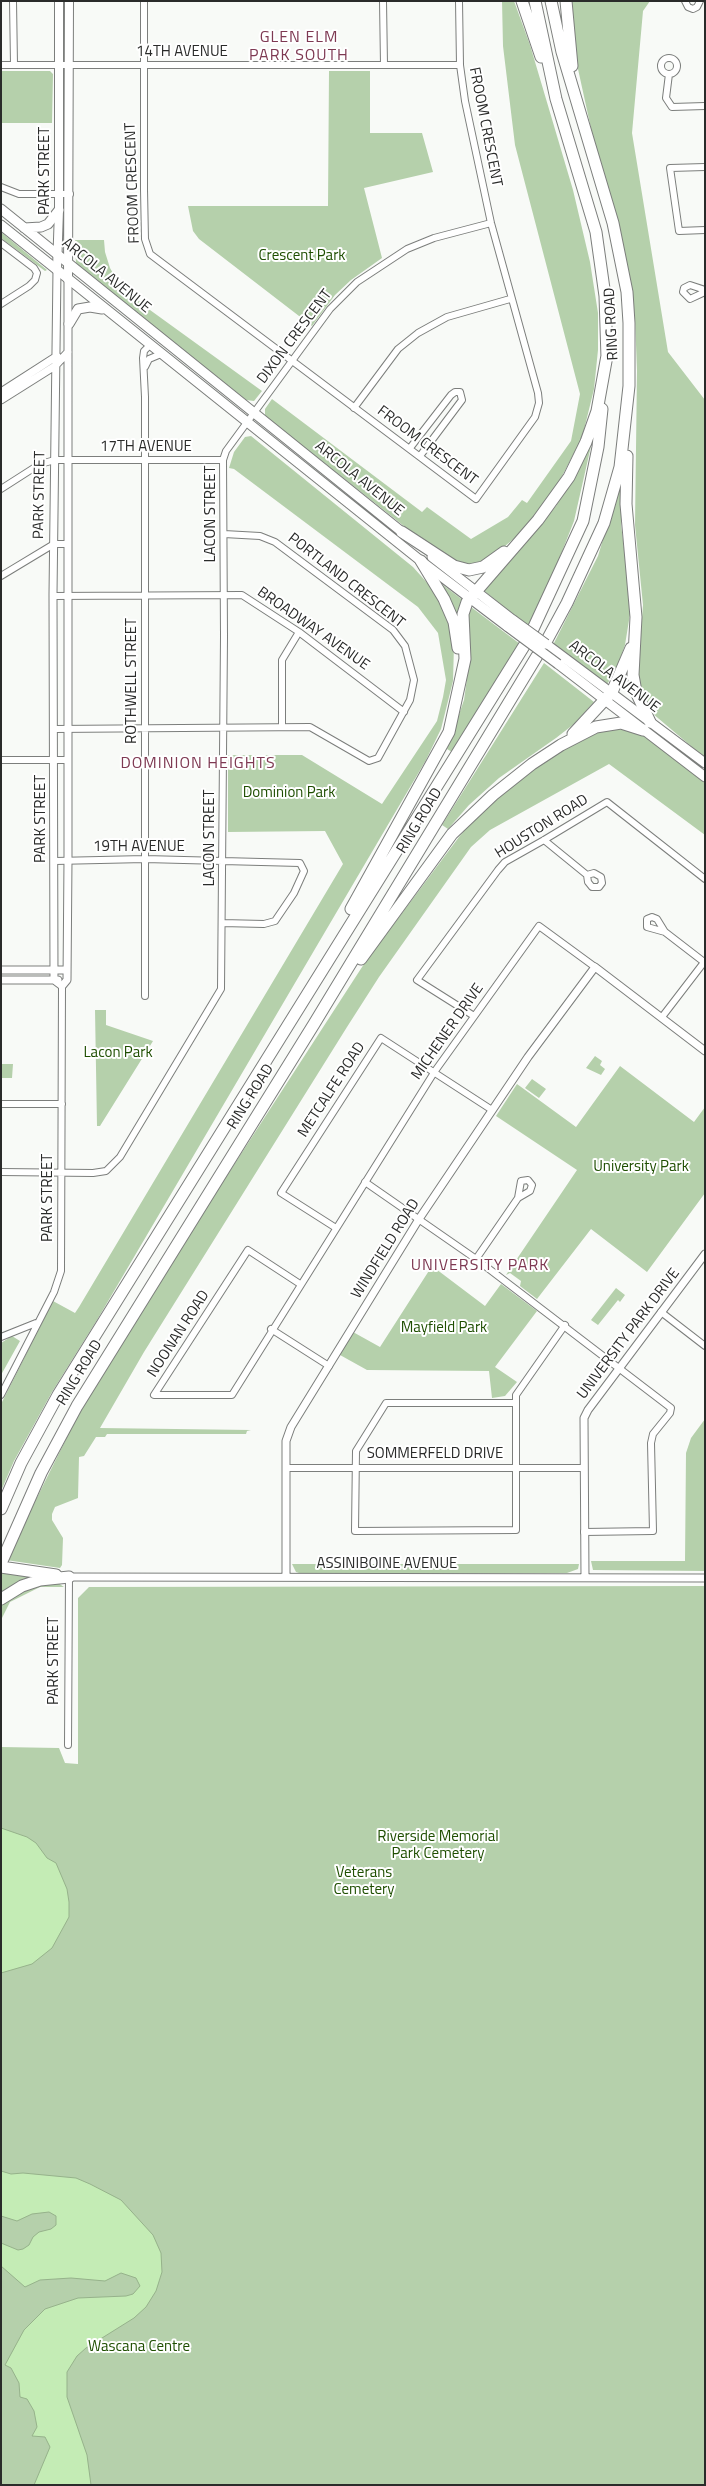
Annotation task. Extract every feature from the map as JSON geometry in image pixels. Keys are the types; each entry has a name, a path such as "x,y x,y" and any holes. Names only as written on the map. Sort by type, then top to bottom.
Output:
{"highway":[{"path":"522,1 556,99"},
{"name":"RING ROAD","path":"533,629 583,521 598,447 608,350 605,296 596,232 556,99 536,1"},
{"name":"RING ROAD","path":"547,640 567,604 604,523 620,467 629,386 630,323 627,292 613,223 562,52 551,1"},
{"path":"566,1 570,54 579,112"},
{"path":"294,1013 449,732 459,693 465,659 463,614 473,595 538,520 569,477 586,442 597,411 608,350"},
{"path":"314,1024 452,834 493,795 532,764 561,745 596,727 610,723 646,726 633,675 635,593 626,504 629,386"},
{"path":"402,532 454,566 469,570 483,567 493,562 538,520"},
{"path":"421,561 436,585 454,622 459,652 459,693"},
{"path":"561,745 583,726 609,696 635,638"},
{"name":"RING ROAD","path":"1,1509 21,1463 58,1395 294,1013 524,646"},
{"name":"RING ROAD","path":"1,1564 41,1473 77,1406 314,1024 537,656"},
{"path":"1,1564 15,1568 69,1577"},
{"path":"1,1599 22,1586 40,1580 69,1577"}],"main road":[{"name":"PARK STREET","path":"57,269 60,210 59,1"},
{"name":"PARK STREET","path":"68,279 70,194 69,1"},
{"name":"ARCOLA AVENUE","path":"1,209 402,532 473,595 510,624 609,696 705,777"},
{"path":"24,228 41,227 48,224 60,210"},
{"name":"ARCOLA AVENUE","path":"1,225 57,269 105,310 421,561 473,595"},
{"path":"68,324 78,309 90,307 105,310"},
{"path":"150,345 156,342 187,360"},
{"name":"ARCOLA AVENUE","path":"646,726 705,762"}],"street":[{"path":"13,1 14,65"},
{"path":"144,1 144,65"},
{"path":"383,1 384,65"},
{"name":"FROOM CRESCENT","path":"144,65 144,190 147,248 150,254 476,499 535,417 538,403 538,392 510,299 491,223 465,101 460,65 459,1"},
{"path":"685,1 690,8 695,8 702,3"},
{"name":"14TH AVENUE","path":"1,65 460,65"},
{"path":"669,74 666,98 672,107 705,106"},
{"path":"705,167 670,168 679,231 705,230"},
{"path":"1,187 19,194 70,194"},
{"name":"DIXON CRESCENT","path":"254,413 330,310 357,282 407,249 434,238 491,223"},
{"path":"1,243 34,268 37,273 35,280 1,304"},
{"name":"PARK STREET","path":"54,980 55,760 53,596 57,269"},
{"name":"PARK STREET","path":"67,980 68,279"},
{"path":"354,408 398,349 418,333 447,317 510,299"},
{"name":"ROTHWELL STREET","path":"145,996 144,351 150,345"},
{"path":"1,392 55,357 68,352"},
{"path":"1,400 55,366 68,352"},
{"path":"145,366 149,359 161,354"},
{"path":"410,448 452,395 455,392 460,392 462,400 420,456"},
{"name":"LACON STREET","path":"1,1172 93,1173 106,1170 120,1157 220,989 223,860 223,460 226,451 254,413"},
{"name":"17TH AVENUE","path":"1,489 40,464 55,460 223,460"},
{"name":"PORTLAND CRESCENT","path":"54,729 310,727 369,761 378,758 410,700 414,680 405,646 393,630 276,542 260,536 224,534"},
{"path":"1,576 54,544 67,544"},
{"name":"BROADWAY AVENUE","path":"53,596 242,595 299,632 404,712"},
{"path":"282,727 282,660 299,632"},
{"path":"1,760 68,760"},
{"name":"HOUSTON ROAD","path":"474,1016 417,980 505,862 607,802 705,879"},
{"path":"544,840 587,875"},
{"name":"19TH AVENUE","path":"55,860 145,859 300,863 304,871 294,893 275,920 264,924 222,924"},
{"name":"MICHENER DRIVE","path":"271,1329 435,1071 540,926 705,1051"},
{"path":"662,1017 704,961 665,932"},
{"name":"WINDFIELD ROAD","path":"286,1576 286,1468 288,1433 419,1219 492,1110 596,967"},
{"path":"1,970 67,970"},
{"path":"1,980 67,980"},
{"path":"54,980 62,986 67,980"},
{"name":"PARK STREET","path":"1,1395 36,1323 54,1292 61,1270 62,986"},
{"name":"METCALFE ROAD","path":"336,1228 281,1193 382,1038 435,1071 492,1110"},
{"path":"1,1104 62,1104"},
{"path":"365,1182 476,1259 620,1367 671,1408 670,1413 654,1434 651,1443 653,1531 584,1532"},
{"path":"476,1259 518,1198"},
{"name":"NOONAN ROAD","path":"271,1329 232,1395 154,1395 248,1250 300,1284"},
{"name":"UNIVERSITY PARK DRIVE","path":"585,1578 584,1418 588,1410 704,1256"},
{"path":"661,1312 705,1346"},
{"path":"1,1337 36,1323"},
{"path":"516,1403 386,1403 356,1451 356,1531 516,1530 516,1403 518,1390 565,1326"},
{"path":"271,1329 329,1366"},
{"name":"SOMMERFELD DRIVE","path":"286,1468 584,1468"},
{"name":"ASSINIBOINE AVENUE","path":"69,1577 286,1576 705,1578"},
{"name":"PARK STREET","path":"68,1745 69,1577"}],"green space":[{"path":"502,1 514,1 530,45 573,190 590,262 598,313 598,350 594,389 582,438 551,495 517,536 486,562 469,565 458,564 424,542 269,419 265,415 265,409 272,399 422,512 427,507 471,539 508,517 522,500 527,503 571,441 580,394 515,145 503,46"},
{"path":"571,1 650,1 643,11 632,133 668,352 705,400 705,758 652,713 637,684 643,605 635,525 637,371 635,318 619,226 592,133 578,69 574,43"},
{"path":"1,71 50,71 53,74 52,123 1,123"},
{"name":"Crescent Park","path":"329,71 370,71 370,133 422,133 433,172 364,188 382,258 351,280 335,295 312,326 199,239 193,231 188,206 328,206"},
{"path":"1,232 47,270 45,271 1,238"},
{"path":"75,240 104,240 105,252 110,268 119,284 150,310 262,391 254,401 246,400 76,264"},
{"name":"Dominion Park","path":"251,436 413,567 438,595 448,619 454,645 453,681 441,729 426,760 97,1320 52,1392 14,1461 1,1491 1,1404 53,1301 75,1313 79,1307 343,864 325,831 228,832 228,755 302,755 382,804 437,721 443,697 446,680 438,633 418,607 234,469 229,468 234,452 245,437"},
{"path":"591,446 574,521 550,582 528,626 483,590 556,506"},
{"path":"621,480 621,525 630,593 630,614 625,645 615,673 607,684 553,645 598,556"},
{"path":"443,585 464,601 460,629 441,586"},
{"path":"471,607 520,644 452,752 447,749 464,700 468,671 468,614"},
{"path":"544,663 594,702 574,724 499,778 469,805 448,829 442,825"},
{"path":"629,729 646,736 705,782 705,835 609,764 490,830 471,847 379,977 347,1027 144,1352 100,1428 251,1430 247,1431 246,1434 107,1434 105,1437 96,1437 84,1456 79,1457 78,1498 55,1507 52,1514 52,1520 63,1538 62,1565 60,1568 6,1560 82,1407 171,1262 364,964 459,837 480,812 540,764 582,738 604,730"},
{"name":"Lacon Park","path":"95,1010 106,1010 106,1025 153,1041 100,1126 97,1126"},
{"path":"595,1056 602,1061 600,1065 605,1069 601,1075 586,1068"},
{"path":"1,1064 13,1064 12,1078 1,1078"},
{"name":"University Park","path":"620,1066 694,1122 705,1107 705,1193 647,1272 591,1229 537,1299 520,1286 521,1281 510,1273 506,1275 577,1170 496,1116 517,1084 576,1127"},
{"path":"532,1079 546,1089 539,1098 525,1088"},
{"name":"Mayfield Park","path":"432,1266 485,1306 501,1284 537,1311 495,1367 517,1382 505,1396 492,1398 489,1371 367,1370 340,1355 353,1332 380,1347"},
{"path":"616,1288 625,1295 620,1302 618,1300 598,1325 591,1320"},
{"path":"12,1336 20,1341 1,1375 1,1343"},
{"path":"705,1419 705,1571 593,1570 591,1561 685,1561 686,1453 691,1438"},
{"path":"292,1564 579,1564 578,1569 567,1573 302,1574 296,1572"},
{"path":"1,1572 43,1576 19,1582 1,1593"},
{"path":"58,1583 64,1587 40,1587 10,1602 1,1620 1,1605 8,1597 37,1585"},
{"path":"705,1586 705,2485 1,2485 1,1747 59,1748 65,1763 78,1764 78,1598 89,1587"}],"shaded area":[{"path":"1,1828 27,1837 36,1843 47,1858 56,1863 67,1889 69,1917 52,1948 32,1964 1,1973"},
{"path":"1,2171 11,2174 23,2173 76,2178 90,2184 121,2200 153,2235 161,2253 162,2272 156,2291 146,2307 134,2318 86,2348 77,2356 67,2372 67,2397 87,2455 91,2485 34,2485 50,2447 45,2437 32,2436 37,2427 34,2411 27,2399 20,2397 19,2383 11,2368 5,2365 24,2330 45,2309 78,2298 126,2296 133,2294 140,2286 136,2278 121,2273 105,2281 71,2278 40,2280 25,2287 1,2266 1,2243 18,2250 23,2249 29,2245 33,2237 39,2232 51,2229 56,2225 56,2216 49,2212 32,2214 17,2221 1,2216"}],"district":[{"name":"GLEN ELM PARK SOUTH","path":"299,47"},
{"name":"DOMINION HEIGHTS","path":"198,764"},
{"name":"UNIVERSITY PARK","path":"480,1266"}],"park label":[{"name":"Riverside Memorial Park Cemetery","path":"438,1846"},
{"name":"Veterans Cemetery","path":"364,1882"},
{"name":"Wascana Centre","path":"139,2347"}]}
